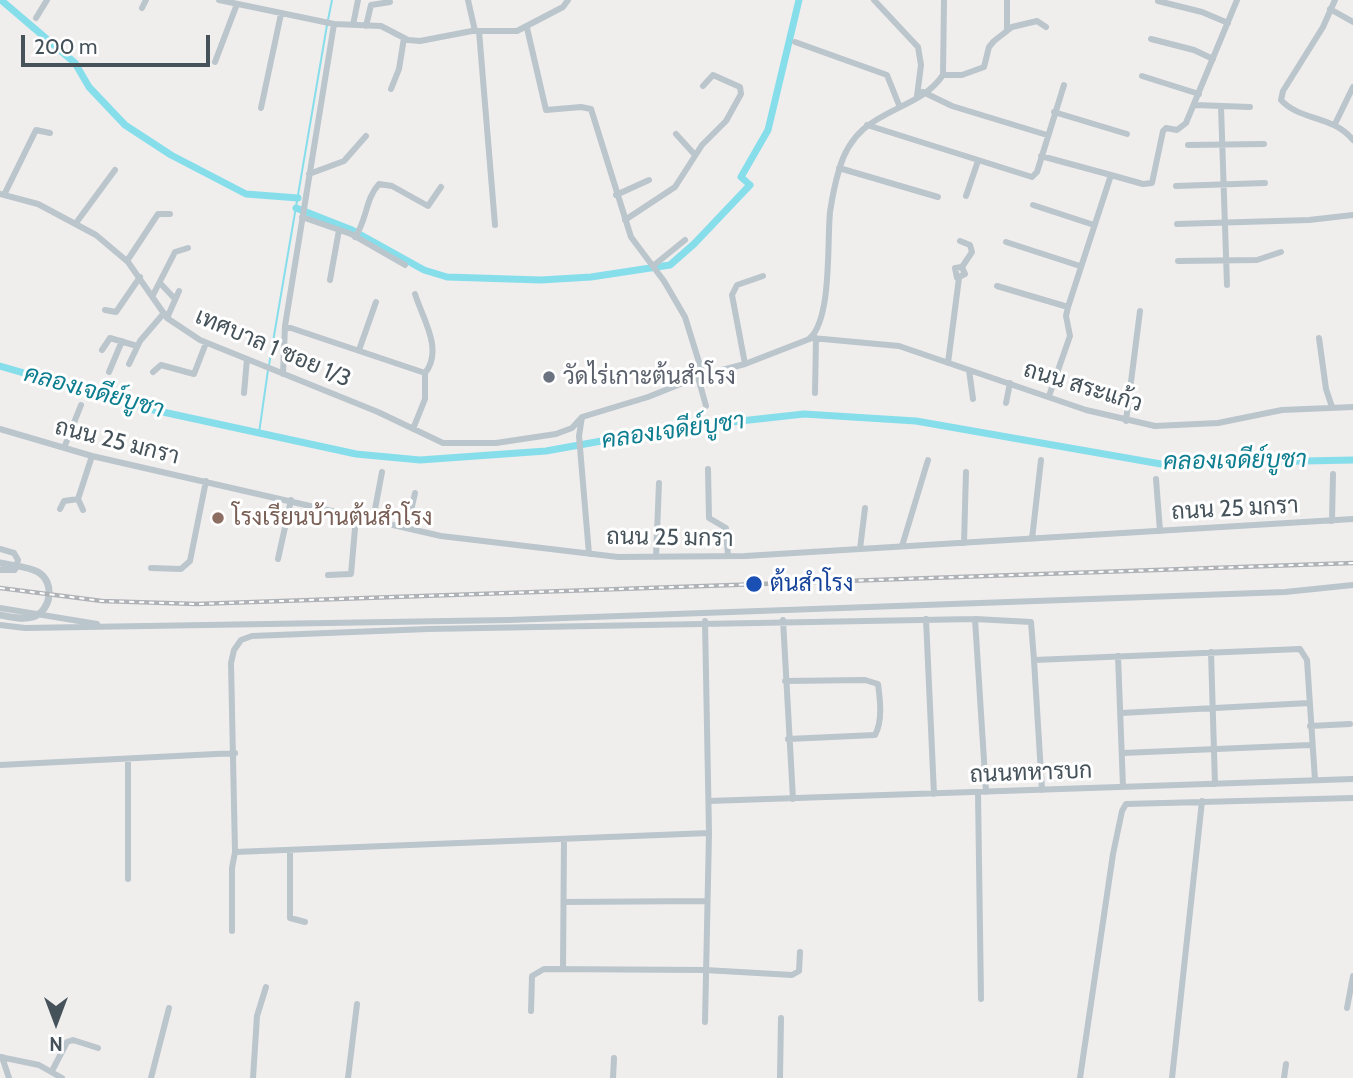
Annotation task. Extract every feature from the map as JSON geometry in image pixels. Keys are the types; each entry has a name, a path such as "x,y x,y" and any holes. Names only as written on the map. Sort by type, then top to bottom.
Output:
{"street":[{"path":"36,18 47,0"},
{"path":"142,8 146,0"},
{"path":"219,0 330,24 387,28 404,38 420,41 477,31 517,31 563,7 568,0"},
{"path":"353,25 358,0"},
{"path":"468,0 477,31 495,225"},
{"path":"874,0 918,47 921,65 920,94"},
{"path":"943,75 944,0"},
{"path":"1007,0 1007,30"},
{"path":"1041,156 1151,185 1163,131 1166,128 1181,129 1195,105 1237,0"},
{"path":"1335,0 1280,97 1287,106 1346,130 1353,140"},
{"path":"1158,1 1202,12 1228,23"},
{"path":"215,62 234,2"},
{"path":"366,26 370,5 390,2"},
{"path":"1330,9 1353,22"},
{"path":"261,108 281,14"},
{"path":"808,339 821,319 830,212 839,168 857,134 867,125 920,94 943,75 962,75 984,67 989,47 1007,30 1037,21 1046,27"},
{"path":"280,373 330,24"},
{"path":"527,28 544,107 551,110 581,107 591,109 635,244 655,269 685,317 706,405"},
{"path":"391,89 399,69 404,38"},
{"path":"1151,39 1194,50 1213,59"},
{"path":"795,42 887,75 899,105"},
{"path":"625,220 668,194 695,155 726,121 741,94 740,87 713,75 703,86"},
{"path":"1142,76 1199,94"},
{"path":"867,125 1032,177 1037,172 1064,85"},
{"path":"1335,124 1353,87"},
{"path":"920,94 1047,135"},
{"path":"1195,105 1250,107"},
{"path":"1221,107 1227,285"},
{"path":"1054,111 1128,134"},
{"path":"2,195 36,130 50,133"},
{"path":"676,134 695,155"},
{"path":"309,174 344,161 366,136"},
{"path":"1188,145 1264,144"},
{"path":"966,196 978,161"},
{"path":"839,168 938,197"},
{"path":"76,223 115,170"},
{"path":"1049,396 1070,336 1066,316 1068,307 1111,175"},
{"path":"617,195 649,180"},
{"path":"1176,186 1265,183"},
{"path":"357,235 371,194 379,184 392,186 428,206 441,187"},
{"name":"เทศบาล 1 ซอย 1/3","path":"2,195 38,204 76,223 127,261 141,277 165,315 206,342 378,411 443,443 470,444 536,438 572,428 582,417"},
{"path":"1033,205 1094,225"},
{"path":"302,213 357,235 405,265"},
{"path":"127,261 158,214 170,214"},
{"path":"1177,224 1309,220 1353,215"},
{"path":"330,280 339,230"},
{"path":"655,269 685,240"},
{"path":"948,363 959,278 965,274 962,267 972,251 970,245 960,241"},
{"path":"1006,242 1080,266"},
{"path":"153,295 175,252 188,248"},
{"path":"1178,261 1266,258 1281,252"},
{"path":"745,364 732,295 737,285 764,276"},
{"path":"104,310 116,312 141,277"},
{"path":"160,283 175,299"},
{"path":"997,286 1068,307"},
{"path":"129,364 137,346 165,315 179,291"},
{"path":"413,429 425,399 425,373 431,364 432,348 428,326 415,294"},
{"path":"359,350 376,302"},
{"path":"1126,421 1140,311"},
{"path":"285,326 425,373"},
{"path":"102,350 110,338 137,346"},
{"path":"815,393 816,338"},
{"name":"ถนน สระแก้ว","path":"582,417 648,397 701,376 745,364 816,338 886,343 1126,421 1155,426 1194,424 1282,410 1353,407"},
{"path":"1319,338 1326,389 1332,407"},
{"path":"109,372 122,341"},
{"path":"153,372 161,365 194,374 206,342"},
{"path":"244,393 247,359"},
{"path":"969,370 973,399"},
{"path":"1006,403 1010,383"},
{"path":"64,448 81,405"},
{"path":"582,417 579,436 589,554"},
{"name":"ถนน 25 มกรา","path":"0,429 92,456 407,528 461,539 589,554 728,556 1353,519"},
{"path":"83,509 78,499 92,456"},
{"path":"902,546 928,460"},
{"path":"1031,538 1041,460"},
{"path":"708,469 709,518 726,528 728,556"},
{"path":"373,520 382,472"},
{"path":"964,542 966,472"},
{"path":"1332,521 1333,474"},
{"path":"1156,479 1160,531"},
{"path":"151,568 181,569 190,561 206,481"},
{"path":"656,557 659,483"},
{"path":"407,528 415,493"},
{"path":"60,509 64,501 78,499"},
{"path":"278,559 291,500"},
{"path":"860,549 865,508"},
{"path":"328,575 351,574 356,517"},
{"path":"0,549 14,553 18,560 15,570 0,570"},
{"path":"0,564 38,573 47,581 49,594 44,609 36,616 27,618 0,615"},
{"path":"0,625 25,628 229,627 1285,592 1353,584"},
{"path":"0,608 120,626"},
{"path":"705,1022 709,833 706,612"},
{"path":"926,619 934,794"},
{"path":"975,619 982,792 981,999"},
{"path":"232,931 235,753 232,663 234,650 241,640 252,636 783,620 975,619 1031,622 1042,790"},
{"path":"783,620 793,799"},
{"path":"1034,660 1300,649 1307,660 1310,745 1315,780"},
{"path":"1211,652 1215,783"},
{"path":"1118,656 1123,787"},
{"path":"785,681 865,680 878,684 879,691 880,722 875,734 788,739"},
{"path":"1121,713 1309,703"},
{"path":"1310,726 1350,724"},
{"path":"1123,753 1310,745"},
{"path":"0,765 235,753"},
{"path":"128,759 128,879"},
{"name":"ถนนทหารบก","path":"709,801 1353,779"},
{"path":"1080,1078 1095,966 1122,811 1126,804 1353,798"},
{"path":"1172,1078 1202,801"},
{"path":"235,852 709,833"},
{"path":"563,969 564,839"},
{"path":"290,850 289,918 305,922"},
{"path":"564,902 706,901"},
{"path":"531,1011 532,976 544,969 705,970 792,975 799,971 800,952"},
{"path":"1347,1008 1353,976"},
{"path":"253,1078 257,1016 266,987"},
{"path":"348,1078 357,1004"},
{"path":"152,1078 169,1008"},
{"path":"780,1078 781,1018"},
{"path":"52,1071 67,1042 73,1040 98,1048"},
{"path":"1,1057 52,1071 62,1078"},
{"path":"1,1057 9,1078"},
{"path":"613,1078 614,1058"},
{"path":"1284,1078 1286,1064"}],"waterway":[{"path":"1,0 75,63 89,87 125,125 171,155 246,194 298,198"},
{"path":"328,20 332,0"},
{"path":"296,208 352,230 424,270 447,277 541,280 591,277 670,265 694,244 750,185 741,177 768,130 799,0"},
{"path":"269,365 327,25"},
{"name":"คลองเจดีย์บูชา","path":"0,366 149,409 356,454 420,460 546,451 668,429 804,414 916,421 1161,464 1353,460"},
{"path":"259,433 268,370"}],"railway":[{"path":"0,588 102,601 197,604 1353,563"}],"place":[{"name":"วัดไร่เกาะต้นสำโรง","path":"549,377"},
{"name":"โรงเรียนบ้านต้นสำโรง","path":"218,518"},
{"name":"ต้นสำโรง","path":"754,584"}]}
